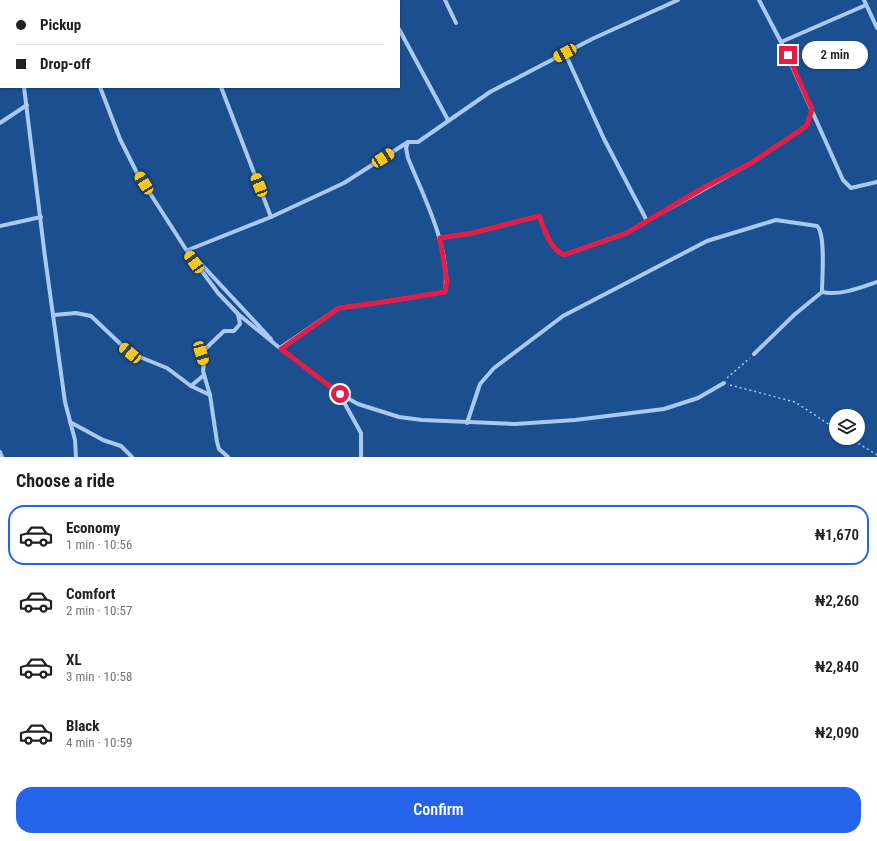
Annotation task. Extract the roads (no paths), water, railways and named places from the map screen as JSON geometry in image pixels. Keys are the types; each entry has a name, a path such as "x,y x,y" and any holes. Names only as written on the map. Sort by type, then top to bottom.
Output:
{"street":[{"path":"444,0 456,24"},
{"path":"281,349 188,250 270,217 344,183 408,142 418,142 490,92 565,53 678,0"},
{"path":"759,0 782,42 843,180 850,188 877,182"},
{"path":"864,0 877,28"},
{"path":"782,42 866,5"},
{"path":"400,31 448,120"},
{"path":"565,53 604,139 647,221"},
{"path":"24,88 65,402 76,457"},
{"path":"100,88 120,139 137,172 202,273 218,293 238,314 281,349 340,394 358,404 399,417 422,420 515,424 575,420 664,409 698,398 724,383"},
{"path":"221,88 270,217"},
{"path":"0,123 27,105"},
{"path":"440,238 473,233 539,216 547,236 556,251 564,255 627,233 751,163 807,125 812,109"},
{"path":"281,349 339,308 445,292 447,282 440,238 408,158 406,148 408,142"},
{"path":"0,226 41,217"},
{"path":"467,423 480,384 494,368 530,340 563,316 707,241 776,220 817,226 821,230 822,240 822,292"},
{"path":"822,292 830,294 839,293 877,282"},
{"path":"754,354 794,315 822,292"},
{"path":"54,315 76,313 91,316 130,353 167,368 191,386 210,395"},
{"path":"228,457 219,449 217,442 210,395 204,376 204,363 201,353 224,331 234,331 240,324 238,314"},
{"path":"191,386 204,376"},
{"path":"340,394 361,433 361,457"},
{"path":"70,422 103,440 121,446 132,457"},
{"path":"0,452 2,457"}]}
